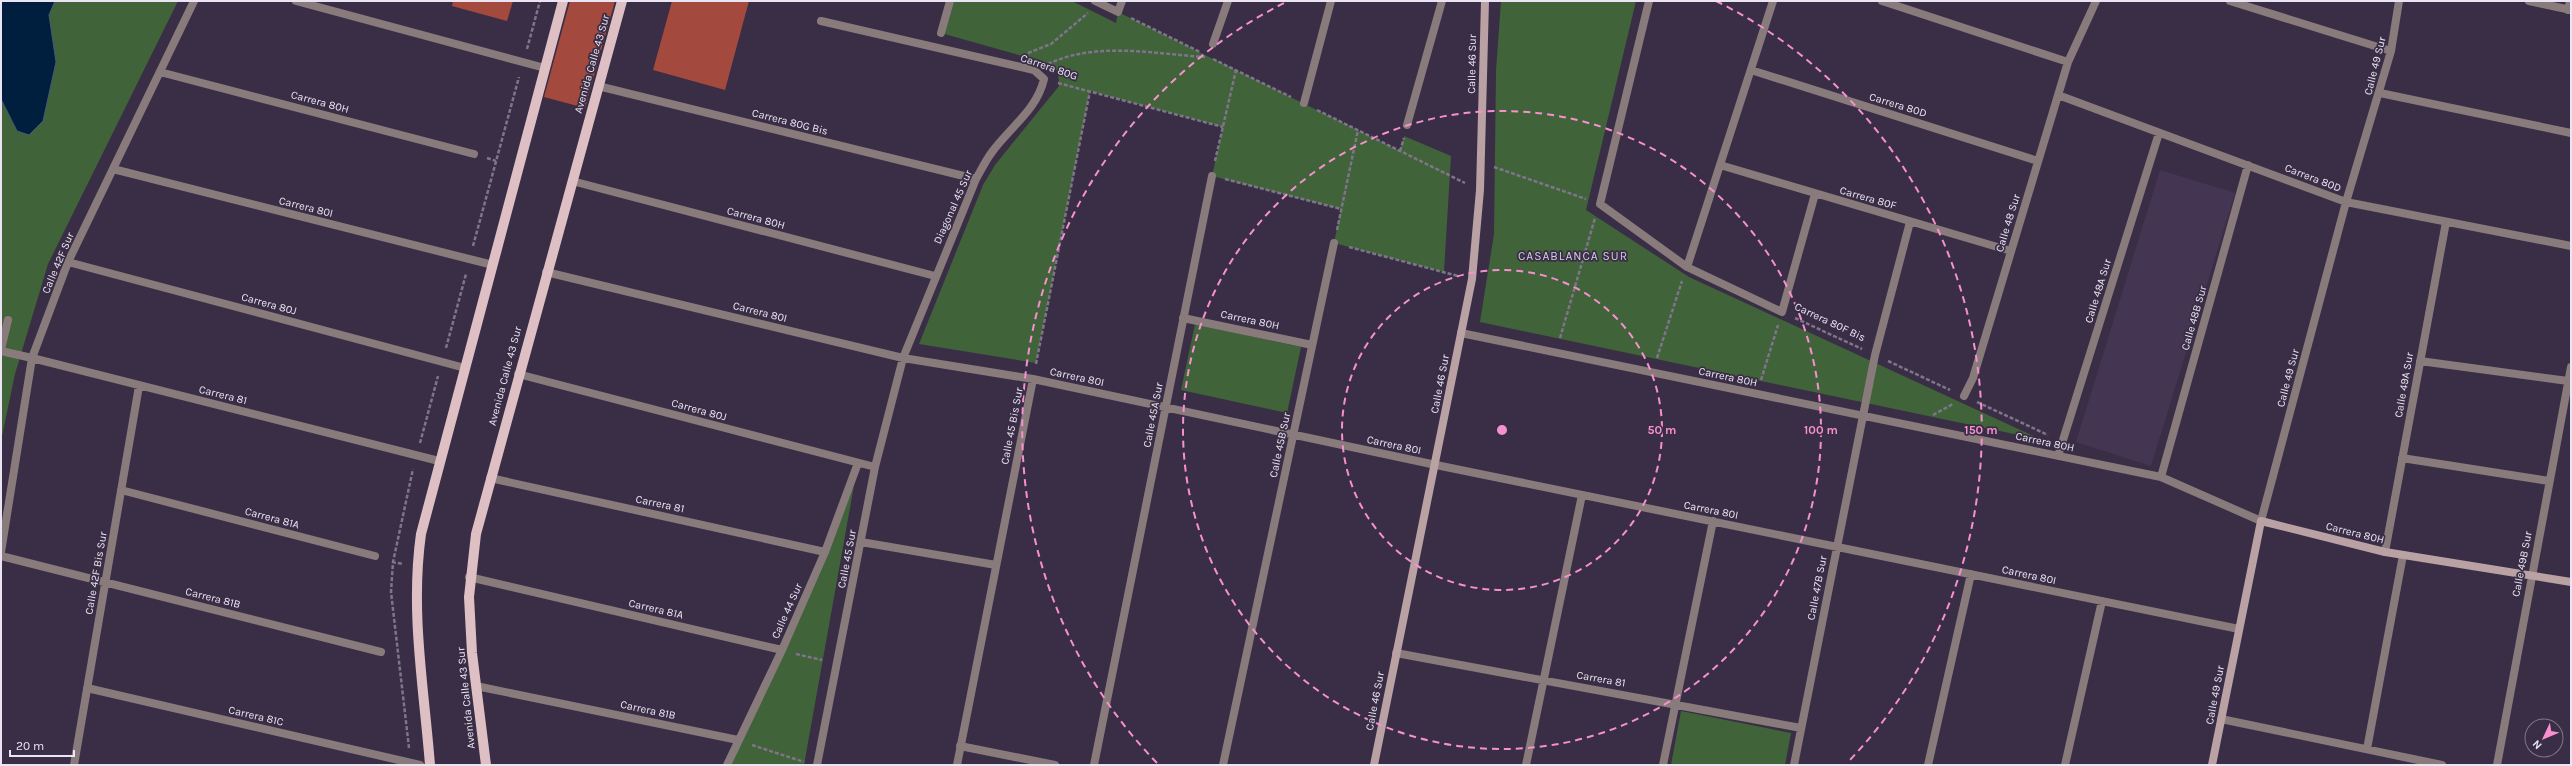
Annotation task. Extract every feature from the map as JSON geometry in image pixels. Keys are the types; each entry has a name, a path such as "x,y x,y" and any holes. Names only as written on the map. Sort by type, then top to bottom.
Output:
{"main road":[{"path":"430,765 419,662 416,567 421,534 439,461 563,1"},
{"name":"Avenida Calle 43 Sur","path":"486,765 476,686 470,620 469,577 476,534 518,374 622,1"}],"street":[{"name":"Calle 42F Sur","path":"1,552 32,358 68,262 194,1"},
{"path":"296,1 545,68"},
{"path":"942,33 950,1"},
{"path":"1096,2 1118,12 1122,1"},
{"path":"1213,44 1228,1"},
{"path":"1304,103 1331,1"},
{"path":"1407,125 1442,1"},
{"name":"Calle 46 Sur","path":"1374,765 1436,465 1472,279 1481,162 1485,1"},
{"path":"1600,204 1650,1"},
{"path":"1687,267 1773,1"},
{"path":"1882,1 2068,62"},
{"name":"Calle 48 Sur","path":"1964,396 1973,378 2068,62 2096,1"},
{"path":"2230,1 2391,51"},
{"name":"Calle 49 Sur","path":"2212,765 2261,521 2346,202 2380,93 2391,51 2399,1"},
{"path":"2529,1 2570,10 2570,1"},
{"name":"Carrera 80G","path":"821,21 1034,70 1044,79"},
{"name":"Carrera 80D","path":"1751,70 2038,161"},
{"name":"Carrera 80H","path":"160,72 474,154"},
{"name":"Diagonal 45 Sur","path":"903,358 935,276 976,179 992,152 1034,104 1042,92 1044,79"},
{"name":"Carrera 80G Bis","path":"598,86 976,179"},
{"path":"2380,93 2571,133"},
{"name":"Carrera 80D","path":"2058,95 2346,202 2571,246"},
{"name":"Calle 48A Sur","path":"2058,456 2159,132"},
{"name":"Carrera 80F","path":"1720,165 2011,251"},
{"name":"Calle 48B Sur","path":"2161,477 2248,166"},
{"name":"Carrera 80I","path":"113,169 493,265"},
{"name":"Calle 45A Sur","path":"1094,765 1212,176"},
{"name":"Carrera 80H","path":"572,181 935,276"},
{"path":"1782,312 1815,194"},
{"name":"Carrera 80F Bis","path":"1600,204 1687,267 1782,312"},
{"name":"Calle 47B Sur","path":"1794,765 1836,546 1875,355 1910,222"},
{"name":"Calle 49A Sur","path":"2384,552 2446,222"},
{"name":"Calle 45B Sur","path":"1223,765 1334,243"},
{"name":"Carrera 80J","path":"68,262 465,368"},
{"name":"Carrera 80I","path":"546,272 903,358 1033,379 1436,465 2239,629"},
{"name":"Carrera 80H","path":"1183,318 1312,345"},
{"name":"Carrera 81","path":"8,320 1,350 439,461"},
{"name":"Carrera 80H","path":"1461,333 2161,477 2261,521 2384,552 2571,582"},
{"name":"Calle 45 Sur","path":"817,765 838,664 875,467 903,358"},
{"path":"2420,361 2568,381"},
{"name":"Calle 49B Sur","path":"2497,765 2571,367"},
{"name":"Carrera 80J","path":"518,374 875,467"},
{"name":"Calle 45 Bis Sur","path":"957,765 1033,379"},
{"name":"Calle 42F Bis Sur","path":"74,765 139,386"},
{"path":"2402,458 2549,481"},
{"name":"Calle 44 Sur","path":"728,765 738,740 782,650 825,552 858,463"},
{"name":"Carrera 81","path":"490,478 825,552"},
{"name":"Carrera 81A","path":"121,490 375,556"},
{"path":"1526,765 1582,495"},
{"path":"1663,765 1713,521"},
{"path":"861,542 996,565"},
{"path":"2367,749 2403,555"},
{"name":"Carrera 81B","path":"1,556 381,652"},
{"path":"1928,765 1971,574"},
{"name":"Carrera 81A","path":"469,577 782,650"},
{"path":"2065,765 2102,601"},
{"name":"Carrera 81","path":"1396,653 1801,728"},
{"name":"Carrera 81B","path":"476,686 738,740"},
{"name":"Carrera 81C","path":"88,688 420,765"},
{"path":"2221,719 2442,765"},
{"path":"960,746 1055,765"}],"path":[{"path":"1000,63 1051,44 1071,29 1096,2"},
{"path":"1034,70 1062,57 1088,51 1210,57"},
{"path":"1236,70 1212,176 1341,209"},
{"name":"Carrera 80G","path":"1044,79 1223,127"},
{"name":"Calle 45 Bis Sur","path":"1033,379 1090,91"},
{"path":"1358,130 1334,243 1472,279"},
{"path":"1481,162 1600,204 1556,353"},
{"path":"1652,372 1687,267"},
{"path":"1757,394 1782,312"},
{"name":"Carrera 80F Bis","path":"1782,312 2062,442"},
{"path":"1911,426 1964,396"},
{"path":"375,556 416,567"},
{"path":"782,650 838,664"},
{"path":"381,652 419,662"},
{"path":"738,740 805,762"}],"shaded area":[{"path":"2160,170 2235,193 2151,466 2076,442"}],"green space":[{"path":"1,1 178,1 48,264 15,374 1,441"},
{"path":"950,1 1072,1 1116,23 1118,12 1400,151 1404,136 1451,156 1444,272 1334,243 1341,209 1212,176 1223,127 1090,91 1036,363 919,344 983,185 995,165 1059,86 1058,72 1047,63 941,33"},
{"path":"1501,1 1636,1 1586,210 1689,277 2042,440 1480,322 1494,234 1496,71"},
{"path":"1195,324 1301,347 1287,413 1181,390"},
{"path":"858,463 804,765 727,765 782,650"},
{"path":"1681,711 1791,733 1785,765 1671,765"}],"water":[{"path":"1,1 55,1 49,15 56,62 43,121 29,135 17,131 1,99"}],"building":[{"path":"453,1 513,1 507,21 452,6"},
{"path":"570,1 615,1 585,108 544,97"},
{"path":"672,1 749,1 725,90 653,70"}],"district":[{"name":"CASABLANCA SUR","path":"1573,256"}]}
